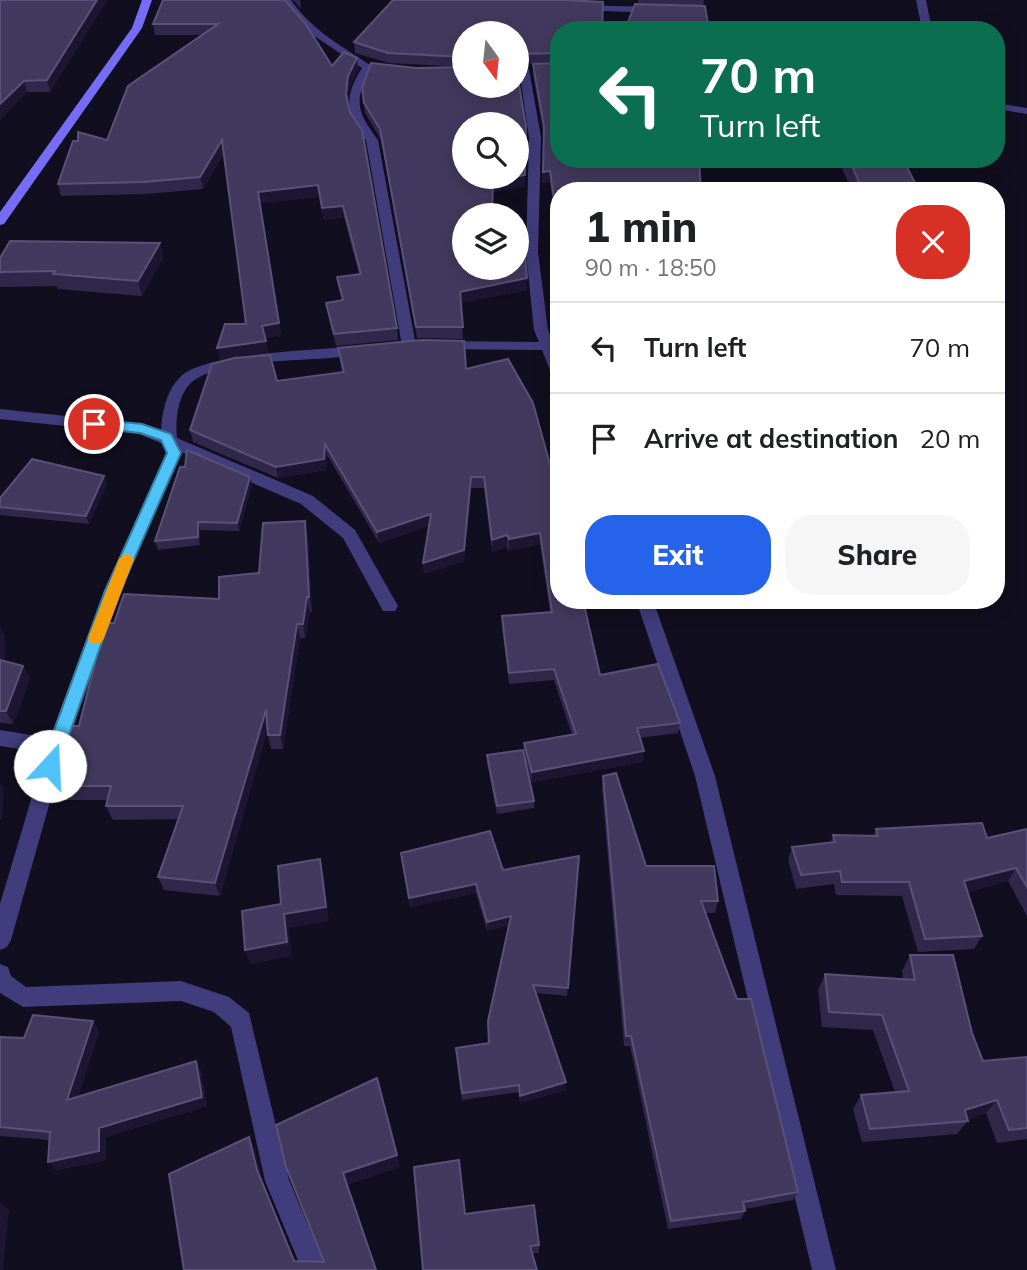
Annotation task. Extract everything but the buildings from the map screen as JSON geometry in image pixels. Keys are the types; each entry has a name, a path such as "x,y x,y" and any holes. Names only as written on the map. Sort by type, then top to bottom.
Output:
{"main road":[{"path":"0,221 136,28 147,0"}],"street":[{"path":"286,0 296,17 342,52 374,68 355,87 354,109 359,125 373,140 404,347 547,346"},
{"path":"921,0 925,21"},
{"path":"564,6 673,11"},
{"path":"529,96 535,137 532,252 541,330 550,353"},
{"path":"1005,107 1027,111"},
{"path":"0,940 57,747 112,591 174,453 167,437 172,406 180,387 193,374 236,363 376,349"},
{"path":"0,414 142,429 167,437 307,500 349,534 388,606"},
{"path":"647,609 705,776 824,1270"},
{"path":"0,738 57,747"},
{"path":"0,974 2,982 23,997 181,991 221,1004 241,1020 277,1181 315,1270"}],"slow traffic":[{"path":"96,638 112,591 127,559"}],"route":[{"path":"50,766 112,591 174,453 167,437 142,429 94,424"}]}
